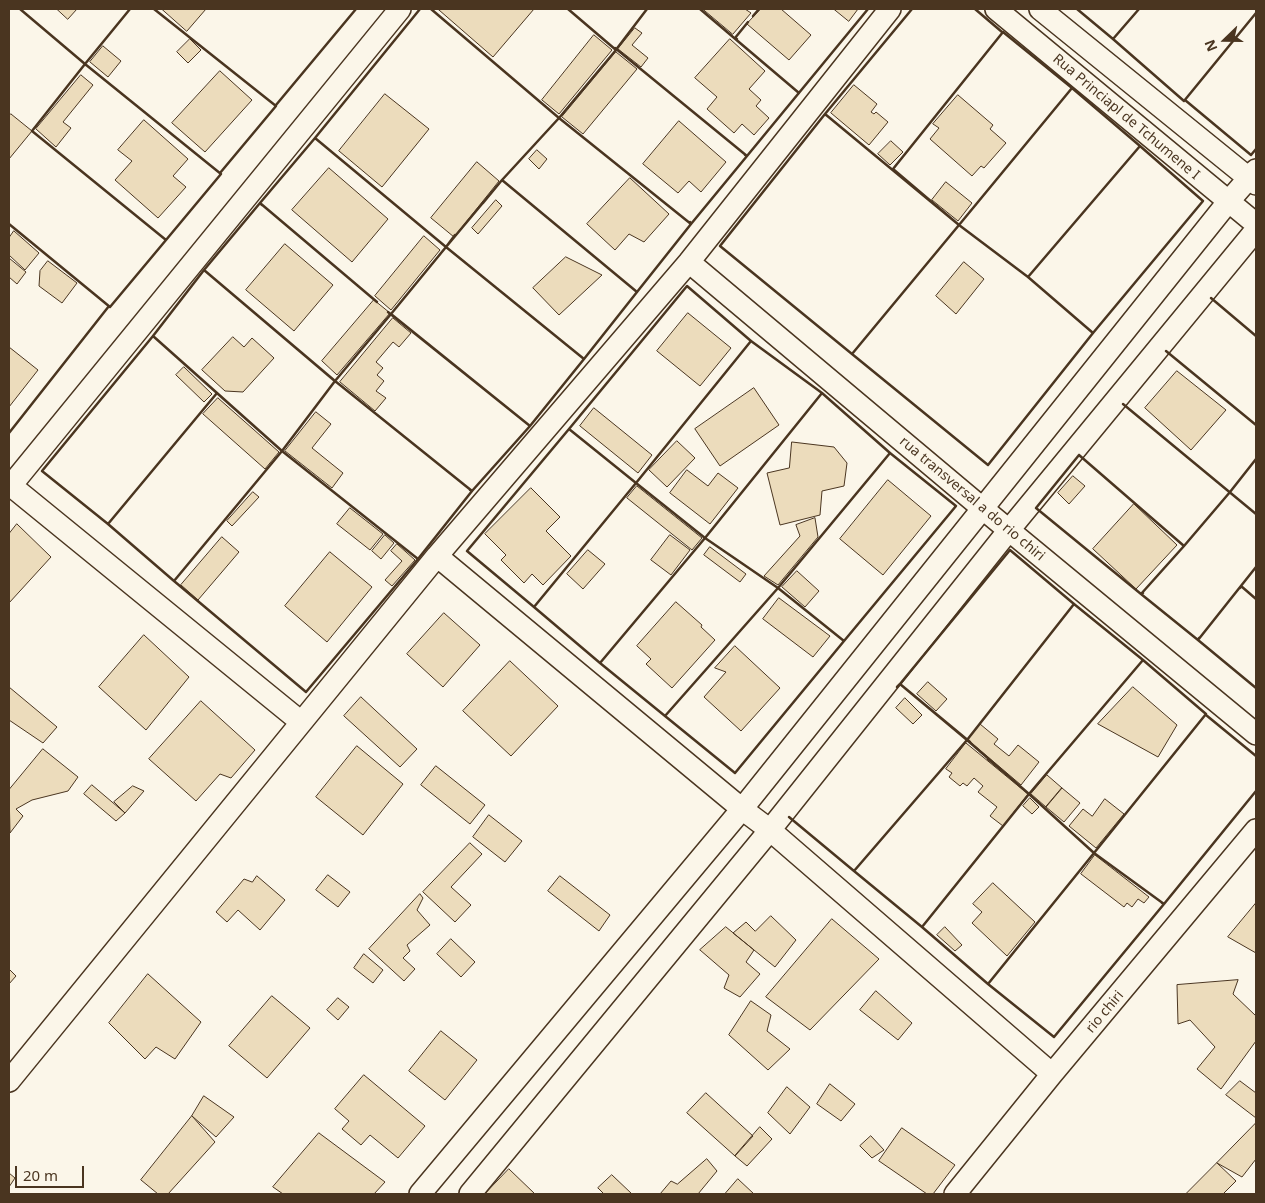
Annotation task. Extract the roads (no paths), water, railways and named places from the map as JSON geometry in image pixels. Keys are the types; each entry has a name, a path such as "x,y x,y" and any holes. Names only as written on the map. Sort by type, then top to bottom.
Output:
{"street":[{"path":"301,722 9,486 400,9"},
{"path":"9,1081 437,556 689,262 890,9"},
{"name":"Rua Princiapl de Tchumene I","path":"996,9 1256,224"},
{"name":"Rua Princiapl de Tchumene I","path":"1040,9 1254,177"},
{"path":"420,1194 742,809 1228,202 1254,177"},
{"path":"470,1194 770,830 1009,530 1256,230"},
{"name":"rua transversal a do rio chiri","path":"689,262 982,508 1256,734"},
{"path":"437,556 742,809 770,830 1052,1074"},
{"name":"rio chiri","path":"955,1194 1052,1074 1256,830"}]}
